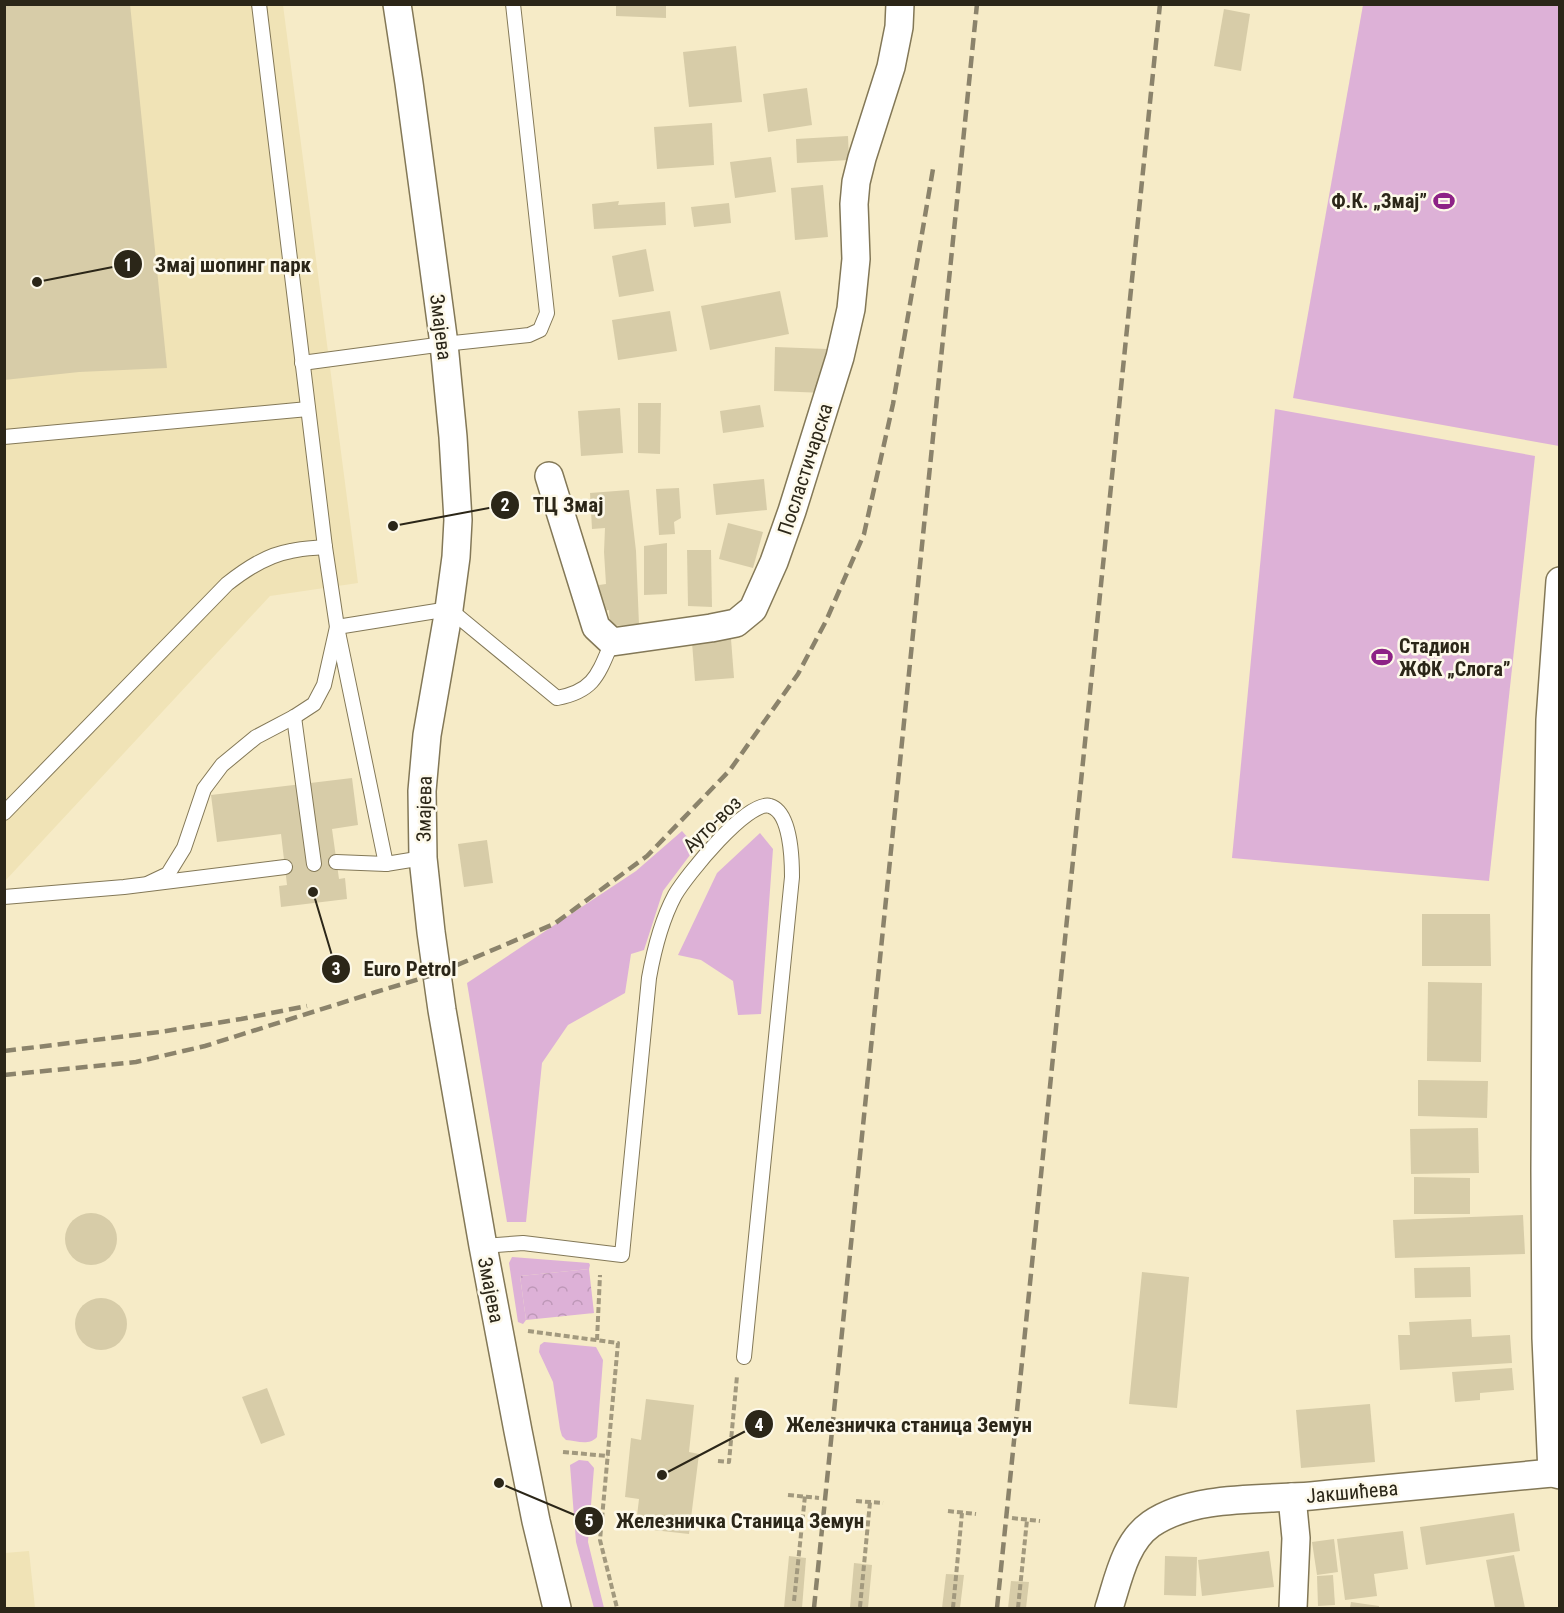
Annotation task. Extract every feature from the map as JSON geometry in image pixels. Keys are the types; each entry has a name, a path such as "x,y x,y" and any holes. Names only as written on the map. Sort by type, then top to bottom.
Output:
{"street":[{"name":"Змајева","path":"397,4 444,344 458,520 449,609 427,735 422,791 423,858 442,1010 483,1245 536,1521 557,1608"},
{"name":"Посластичарска","path":"612,642 711,628 736,622 753,609 774,562 792,511 840,357 851,309 856,259 854,204 856,182 891,67 899,27 900,4"},
{"path":"549,476 596,627 612,642"},
{"path":"1556,1474 1546,1338 1545,1183 1553,859 1550,720 1560,581"},
{"name":"Јакшићева","path":"1109,1608 1125,1559 1135,1541 1148,1525 1194,1506 1211,1502 1556,1474"},
{"path":"1292,1497 1296,1538 1293,1608"}],"lane":[{"path":"259,4 325,547 337,627 386,864"},
{"path":"303,363 529,335 540,330 547,313 513,4"},
{"path":"4,437 308,409"},
{"path":"4,813 227,584 250,567 270,558 290,551 325,547"},
{"path":"337,627 449,609 556,698 587,688 601,667 612,642"},
{"path":"149,883 168,874 184,848 204,789 222,765 256,736 314,704 324,685 337,627"},
{"path":"294,717 314,864"},
{"name":"Ауто-воз","path":"483,1245 523,1243 622,1255 646,1000 657,939 675,895 697,865 716,843 750,812 761,806 770,806 777,810 787,829 792,858 792,878 744,1357"},
{"path":"336,862 386,864 423,858"},
{"path":"4,897 124,887 285,867"}],"path":[{"path":"597,1340 600,1274"},
{"path":"517,1330 618,1343 600,1540 617,1608"},
{"path":"718,1461 729,1462 739,1357 744,1357"},
{"path":"563,1452 608,1456"},
{"path":"788,1495 819,1498"},
{"path":"794,1600 805,1497"},
{"path":"856,1501 884,1503"},
{"path":"860,1607 870,1502"},
{"path":"948,1511 976,1514"},
{"path":"953,1608 962,1512"},
{"path":"1012,1518 1040,1521"},
{"path":"1018,1608 1027,1520"}],"shaded area":[{"path":"5,5 283,5 358,583 270,596 5,881"},
{"path":"29,1551 35,1608 5,1608 5,1553"}],"green space":[{"name":"Ф.К. „Змај”","path":"1363,5 1559,5 1559,446 1293,398"},
{"name":"Стадион ЖФК „Слога”","path":"1275,409 1535,456 1489,881 1232,858"},
{"path":"682,831 696,847 663,891 644,950 631,954 625,993 568,1025 542,1063 526,1222 507,1222 467,983 636,871"},
{"path":"760,833 773,849 761,1014 738,1015 733,981 701,960 678,955 717,873"},
{"path":"512,1257 589,1263 590,1265 589,1269 520,1276 526,1320 523,1324 518,1322 509,1263"},
{"path":"589,1269 594,1313 526,1320 520,1276"},
{"path":"544,1342 596,1347 603,1360 597,1437 594,1440 579,1442 566,1440 562,1436 553,1382 539,1352 540,1345"},
{"path":"579,1460 588,1461 594,1468 588,1542 604,1608 594,1608 576,1542 570,1465"}],"building":[{"path":"4,4 130,4 167,368 79,372 4,380"},
{"path":"616,4 666,4 666,18 616,16"},
{"path":"1224,9 1250,14 1241,71 1214,66"},
{"path":"736,46 742,102 689,107 683,52"},
{"path":"807,88 812,125 768,132 763,94"},
{"path":"712,123 714,165 657,169 654,127"},
{"path":"848,136 849,160 797,163 796,139"},
{"path":"771,157 776,192 735,198 730,162"},
{"path":"823,185 828,237 795,240 791,188"},
{"path":"619,201 618,205 665,202 666,225 594,229 592,204"},
{"path":"729,203 731,223 694,227 691,207"},
{"path":"646,249 654,291 619,297 612,256"},
{"path":"780,291 789,334 710,350 701,306"},
{"path":"670,311 677,351 618,360 612,320"},
{"path":"775,347 827,349 825,393 774,391"},
{"path":"638,403 661,403 660,454 638,453"},
{"path":"760,405 764,427 723,433 720,411"},
{"path":"620,408 623,453 581,456 578,411"},
{"path":"764,479 767,510 716,515 713,484"},
{"path":"679,488 681,518 674,522 675,534 659,535 656,489"},
{"path":"629,490 636,551 639,625 610,626 609,610 600,611 599,585 606,584 605,528 592,529 590,493"},
{"path":"728,523 763,532 753,568 719,559"},
{"path":"667,543 667,594 644,595 644,546"},
{"path":"687,550 711,550 712,607 688,606"},
{"path":"731,639 734,678 695,681 692,642"},
{"path":"352,778 358,825 332,829 339,879 345,878 347,899 281,907 279,886 287,885 281,834 217,842 211,795"},
{"path":"487,840 493,883 464,887 458,844"},
{"path":"1422,914 1490,914 1491,966 1422,966"},
{"path":"1428,982 1482,983 1481,1062 1427,1061"},
{"path":"1418,1080 1488,1081 1487,1118 1418,1116"},
{"path":"1478,1128 1479,1173 1411,1174 1410,1129"},
{"path":"1414,1177 1470,1178 1470,1214 1414,1214"},
{"path":"86,1213 96,1213 110,1220 117,1239 110,1258 96,1265 86,1265 76,1261 69,1254 65,1244 65,1234 69,1224 76,1217"},
{"path":"1523,1215 1525,1254 1395,1258 1393,1220"},
{"path":"1470,1267 1471,1297 1415,1298 1414,1268"},
{"path":"1142,1272 1189,1277 1177,1408 1129,1404"},
{"path":"96,1298 106,1298 120,1305 127,1324 120,1343 106,1350 96,1350 86,1346 79,1339 75,1329 75,1319 79,1309 86,1302"},
{"path":"1471,1319 1472,1337 1510,1335 1512,1363 1400,1370 1398,1335 1410,1335 1409,1322"},
{"path":"1512,1368 1514,1390 1480,1393 1480,1400 1455,1402 1452,1372"},
{"path":"267,1388 285,1435 261,1444 242,1397"},
{"path":"646,1399 694,1405 689,1452 699,1454 689,1534 644,1529 646,1517 637,1516 639,1499 625,1497 631,1438 641,1440"},
{"path":"1370,1404 1375,1462 1301,1468 1296,1410"},
{"path":"1514,1513 1520,1551 1426,1565 1420,1527"},
{"path":"1403,1531 1408,1569 1374,1574 1377,1596 1345,1600 1337,1539"},
{"path":"1334,1539 1338,1572 1317,1575 1312,1542"},
{"path":"1269,1551 1274,1587 1202,1596 1198,1560"},
{"path":"1514,1555 1525,1608 1495,1608 1486,1560"},
{"path":"789,1556 806,1558 802,1608 784,1608"},
{"path":"1165,1556 1197,1557 1196,1596 1164,1595"},
{"path":"854,1563 872,1565 868,1608 850,1608"},
{"path":"946,1574 964,1575 960,1608 942,1608"},
{"path":"1333,1575 1335,1605 1318,1606 1317,1576"},
{"path":"1011,1581 1029,1582 1026,1608 1008,1608"},
{"path":"1351,1602 1379,1606 1379,1608 1350,1608"}],"railway":[{"path":"814,1608 977,4"},
{"path":"997,1608 1160,4"},
{"path":"4,1075 136,1062 205,1046 436,974 554,924 647,856 730,770 798,674 826,621 864,534 893,404 933,169"},
{"path":"4,1051 160,1032 307,1006"}],"place":[{"name":"Ф.К. „Змај”","path":"1444,201"},
{"name":"Змај шопинг парк","path":"37,282"},
{"name":"ТЦ Змај","path":"393,526"},
{"name":"Стадион ЖФК „Слога”","path":"1382,657"},
{"name":"Euro Petrol","path":"313,892"},
{"name":"Железничка станица Земун","path":"662,1475"},
{"name":"Железничка Станица Земун","path":"499,1483"}]}
